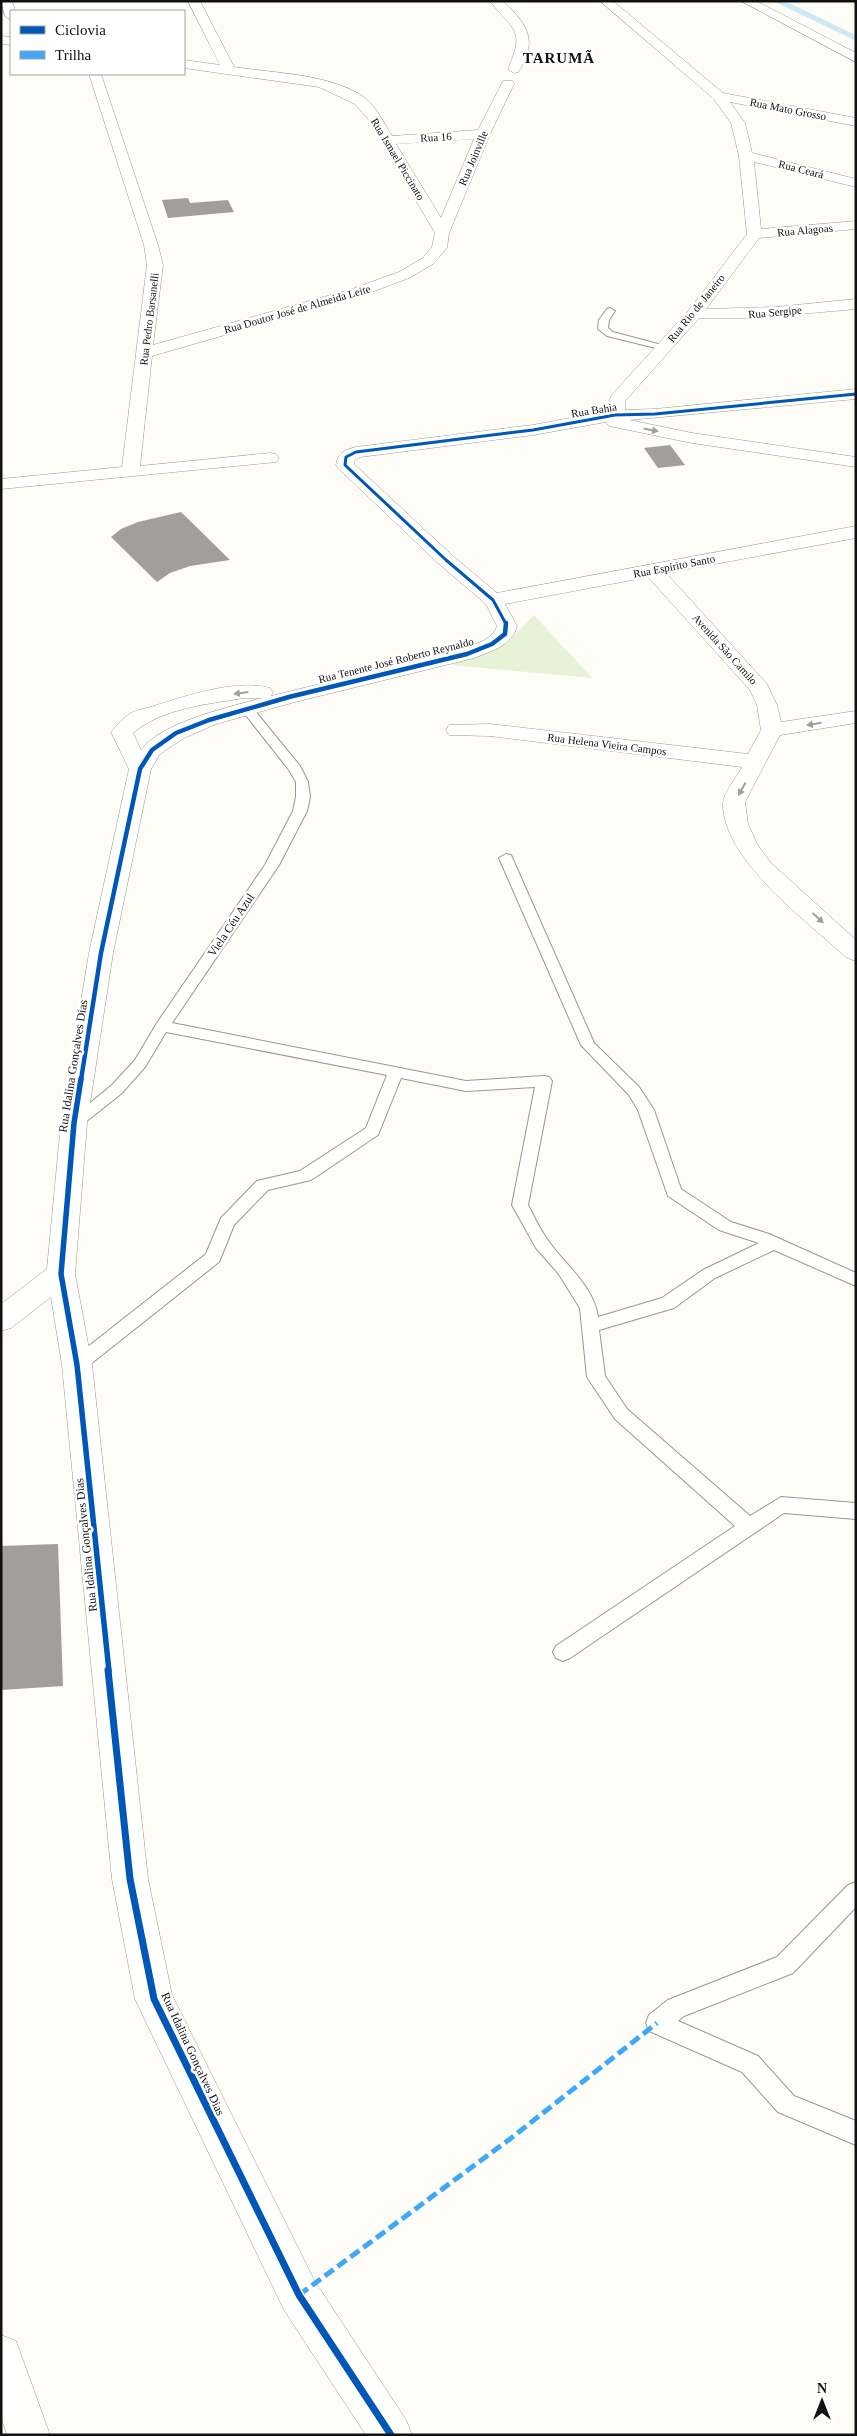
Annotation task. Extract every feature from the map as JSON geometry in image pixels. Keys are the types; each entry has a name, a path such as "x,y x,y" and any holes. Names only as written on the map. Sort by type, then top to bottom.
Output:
{"street":[{"path":"6,1 10,13"},
{"path":"194,1 228,69"},
{"path":"496,1 517,21 523,32 524,48 514,69"},
{"path":"606,1 719,96 738,124 746,156 754,234"},
{"path":"747,1 856,58"},
{"name":"Rua Ismael Piccinato","path":"185,64 296,78 322,84 360,101 389,140 440,240"},
{"name":"Rua Pedro Barsanelli","path":"95,75 151,245 155,265 146,353 131,452 130,472"},
{"name":"Rua Joinville","path":"440,240 483,134 508,84"},
{"name":"Rua Mato Grosso","path":"719,96 856,122"},
{"name":"Rua 16","path":"389,140 483,134"},
{"name":"Rua Ceará","path":"746,156 856,183"},
{"name":"Rua Alagoas","path":"754,234 856,225"},
{"name":"Rua Rio de Janeiro","path":"615,415 615,405 621,395 695,313 754,234"},
{"name":"Rua Doutor José de Almeida Leite","path":"146,353 358,292 404,275 428,261 440,240"},
{"name":"Rua Sergipe","path":"695,313 758,314 856,304"},
{"name":"Rua Bahia","path":"345,465 346,457 356,452 375,448 533,430 615,415 655,414 856,394"},
{"path":"621,395 637,408 655,414 713,425"},
{"path":"692,438 742,406"},
{"path":"615,415 615,422 622,425 692,438 856,462"},
{"path":"1,484 270,458"},
{"name":"Rua Tenente José Roberto Reynaldo","path":"290,697 467,654 492,644 505,634 507,626 493,600 440,555 345,465"},
{"name":"Rua Espírito Santo","path":"493,600 856,532"},
{"name":"Avenida São Camilo","path":"652,570 760,688 767,705 772,730"},
{"path":"140,769 122,732 138,718 194,700 244,692 262,691 290,697"},
{"name":"Rua Idalina Gonçalves Dias","path":"290,697 176,732 152,750 140,769 101,953 74,1123 62,1274 77,1364 130,1879 154,1999 299,2295 391,2435"},
{"path":"856,717 772,730 757,762 734,802 737,824 746,845 762,867 856,953"},
{"name":"Rua Helena Vieira Campos","path":"457,730 490,730 757,762"},
{"path":"1,1320 62,1274"},
{"path":"1,2356 29,2435"}],"lane":[{"path":"610,311 604,320 603,329 610,334 664,347"},
{"name":"Viela Céu Azul","path":"74,1123 117,1088 140,1063 162,1026 272,865 300,810 303,797 302,782 295,770 247,709"},
{"path":"506,858 588,1045 634,1091 646,1110 674,1192 725,1226 773,1243 856,1280"},
{"path":"162,1026 466,1086 544,1081 520,1205 542,1244 564,1269 588,1307 596,1377 621,1414 748,1526"},
{"path":"77,1364 213,1258 227,1222 263,1184 305,1176 372,1131 396,1071"},
{"path":"590,1326 668,1303 709,1274 773,1243"},
{"path":"563,1652 748,1526 782,1505 856,1511"},
{"path":"856,1892 784,1965 676,2008 657,2023 750,2064 786,2104 856,2133"}],"green space":[{"path":"534,615 592,678 451,665 507,643"}],"building":[{"path":"188,198 190,203 228,200 234,212 168,218 162,200"},
{"path":"670,445 685,465 658,468 644,448"},
{"path":"181,512 230,560 190,566 170,573 157,582 111,537 121,529 138,522"},
{"path":"58,1544 63,1686 1,1690 1,1546"}],"waterway":[{"path":"779,1 856,38"}],"marked path":[{"path":"299,2295 510,2139 657,2023"}],"cycle path":[{"path":"391,2435 299,2295 154,1999 130,1879 77,1365 61,1274 74,1123 101,953 140,769 152,750 176,733 209,720 289,697 467,654 492,644 505,634 507,626 502,613 493,600 446,560 345,465 346,457 356,452 533,430 615,415 655,414 856,394"}],"district":[{"name":"TARUMÃ","path":"559,58"}]}
